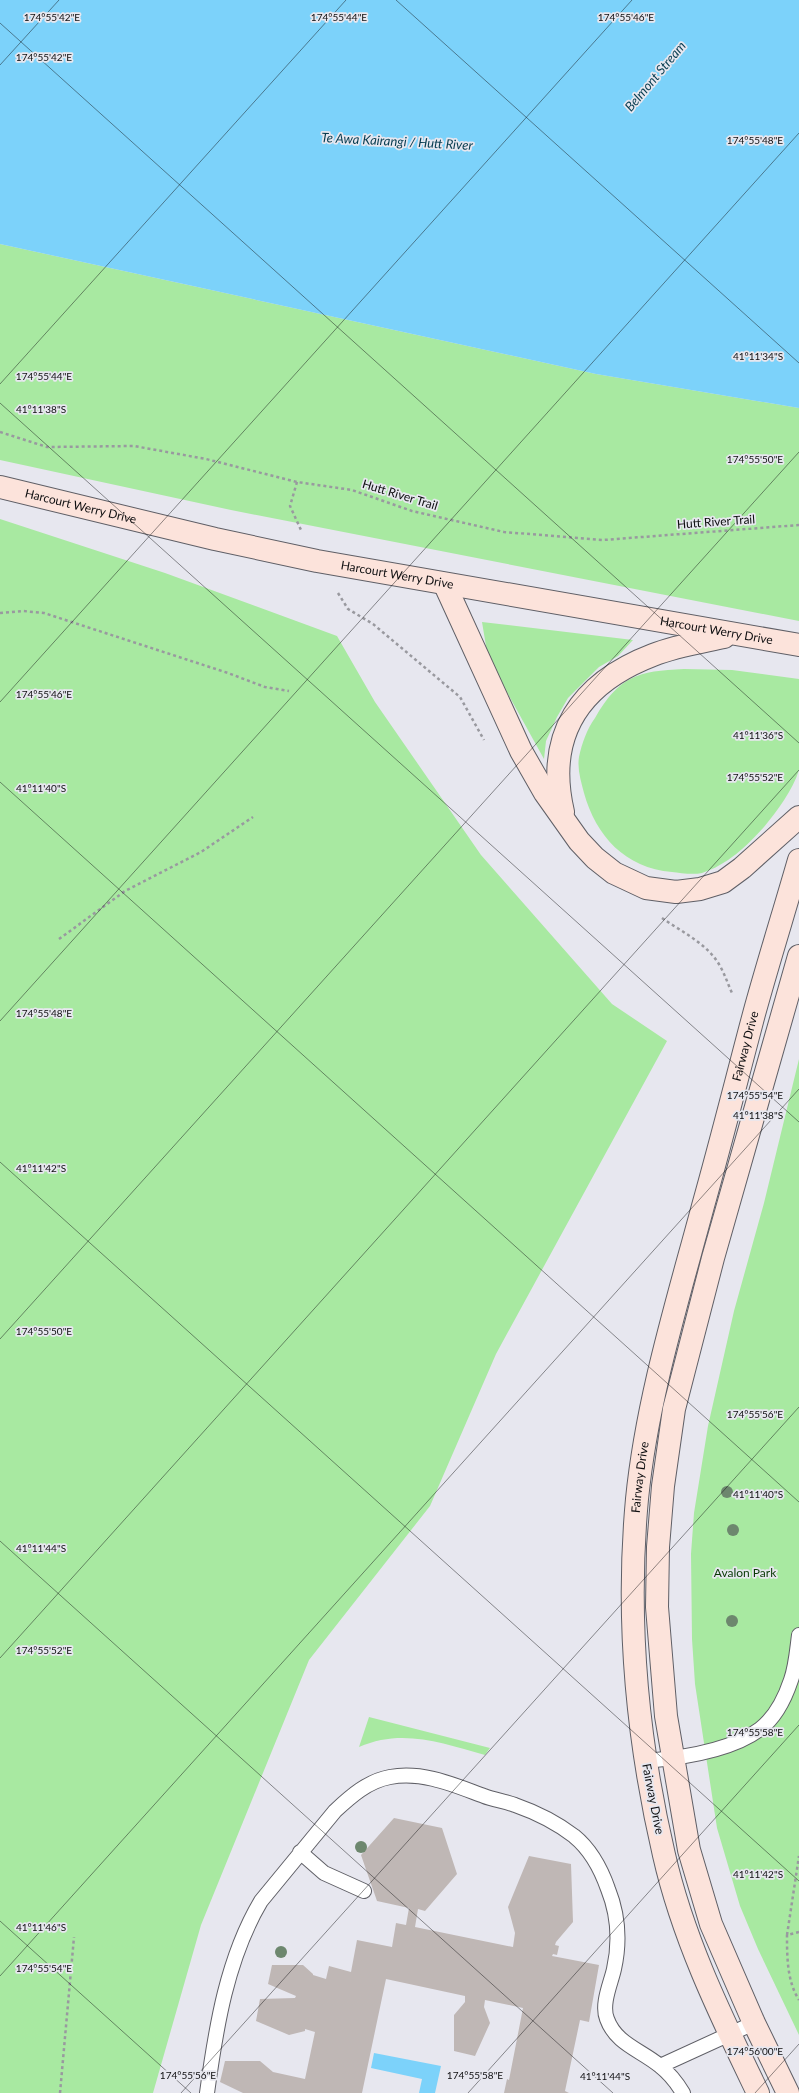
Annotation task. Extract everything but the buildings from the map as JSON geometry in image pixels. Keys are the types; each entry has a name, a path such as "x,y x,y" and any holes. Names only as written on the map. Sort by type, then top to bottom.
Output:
{"main road":[{"name":"Harcourt Werry Drive","path":"0,487 215,539 316,561 445,585 799,645"},
{"path":"445,585 521,751 545,793 579,841 595,858 614,873 646,888 676,892 700,889 723,882 742,868 799,817"},
{"path":"564,819 558,794 560,746 568,724 583,702 603,682 626,666 654,654 733,635"},
{"name":"Fairway Drive","path":"758,2093 696,1959 666,1865 646,1761 634,1671 632,1603 637,1498 649,1414 676,1303 755,1011 798,866"},
{"name":"Fairway Drive","path":"788,2093 754,2023 711,1924 689,1850 666,1716 657,1607 658,1547 667,1446 683,1371 799,956"}],"lane":[{"path":"646,1761 673,1758 733,1743 748,1737 767,1723 784,1699 791,1681 799,1635"},
{"path":"207,2093 213,2047 221,2007 243,1938 261,1900 335,1811 354,1794 376,1781 405,1775 424,1777 445,1782 514,1804 574,1837 594,1860 609,1889 613,1903 618,1938 615,1967 607,1999 606,2017 612,2030 624,2043 660,2066 677,2083 683,2093"},
{"path":"300,1852 324,1873 364,1891"},
{"path":"660,2066 754,2023"}],"path":[{"name":"Hutt River Trail","path":"0,432 47,447 134,446 206,459 297,482 352,490 412,510 504,532 603,540 799,525"},
{"path":"0,613 23,611 44,613 228,672 265,688 289,691"},
{"path":"59,939 125,891 200,852 253,817"},
{"path":"799,1856 787,1935 787,1958 789,1972 799,2000"},
{"path":"787,1935 799,1932"},
{"path":"60,2093 74,1937"}],"green space":[{"path":"0,244 596,374 799,408 799,621 231,510 0,460"},
{"path":"0,519 165,573 337,636 375,702 481,855 612,1004 667,1041 496,1354 430,1506 309,1660 201,1925 153,2093 0,2093"},
{"path":"482,622 633,640 618,656 599,667 568,698 546,741 544,759 488,658"},
{"path":"684,669 732,670 799,679 799,770 793,785 769,821 744,848 711,870 695,874 655,869 640,864 627,857 615,847 596,823 589,809 584,793 579,766 579,757 585,736 604,704 613,693 631,678 642,674"},
{"name":"Avalon Park","path":"799,1059 799,2035 758,1949 740,1906 717,1828 695,1684 692,1639 691,1554 694,1513 708,1426 734,1311 764,1203"},
{"path":"369,1717 490,1748 485,1755 438,1742 406,1738 375,1741 359,1747"}],"water":[{"path":"0,0 799,0 799,408 596,374 0,244"},
{"path":"374,2053 441,2066 435,2093 419,2093 422,2079 371,2068"}],"water label":[{"name":"Belmont Stream","path":"655,76"},
{"name":"Te Awa Kairangi / Hutt River","path":"397,141"}]}
